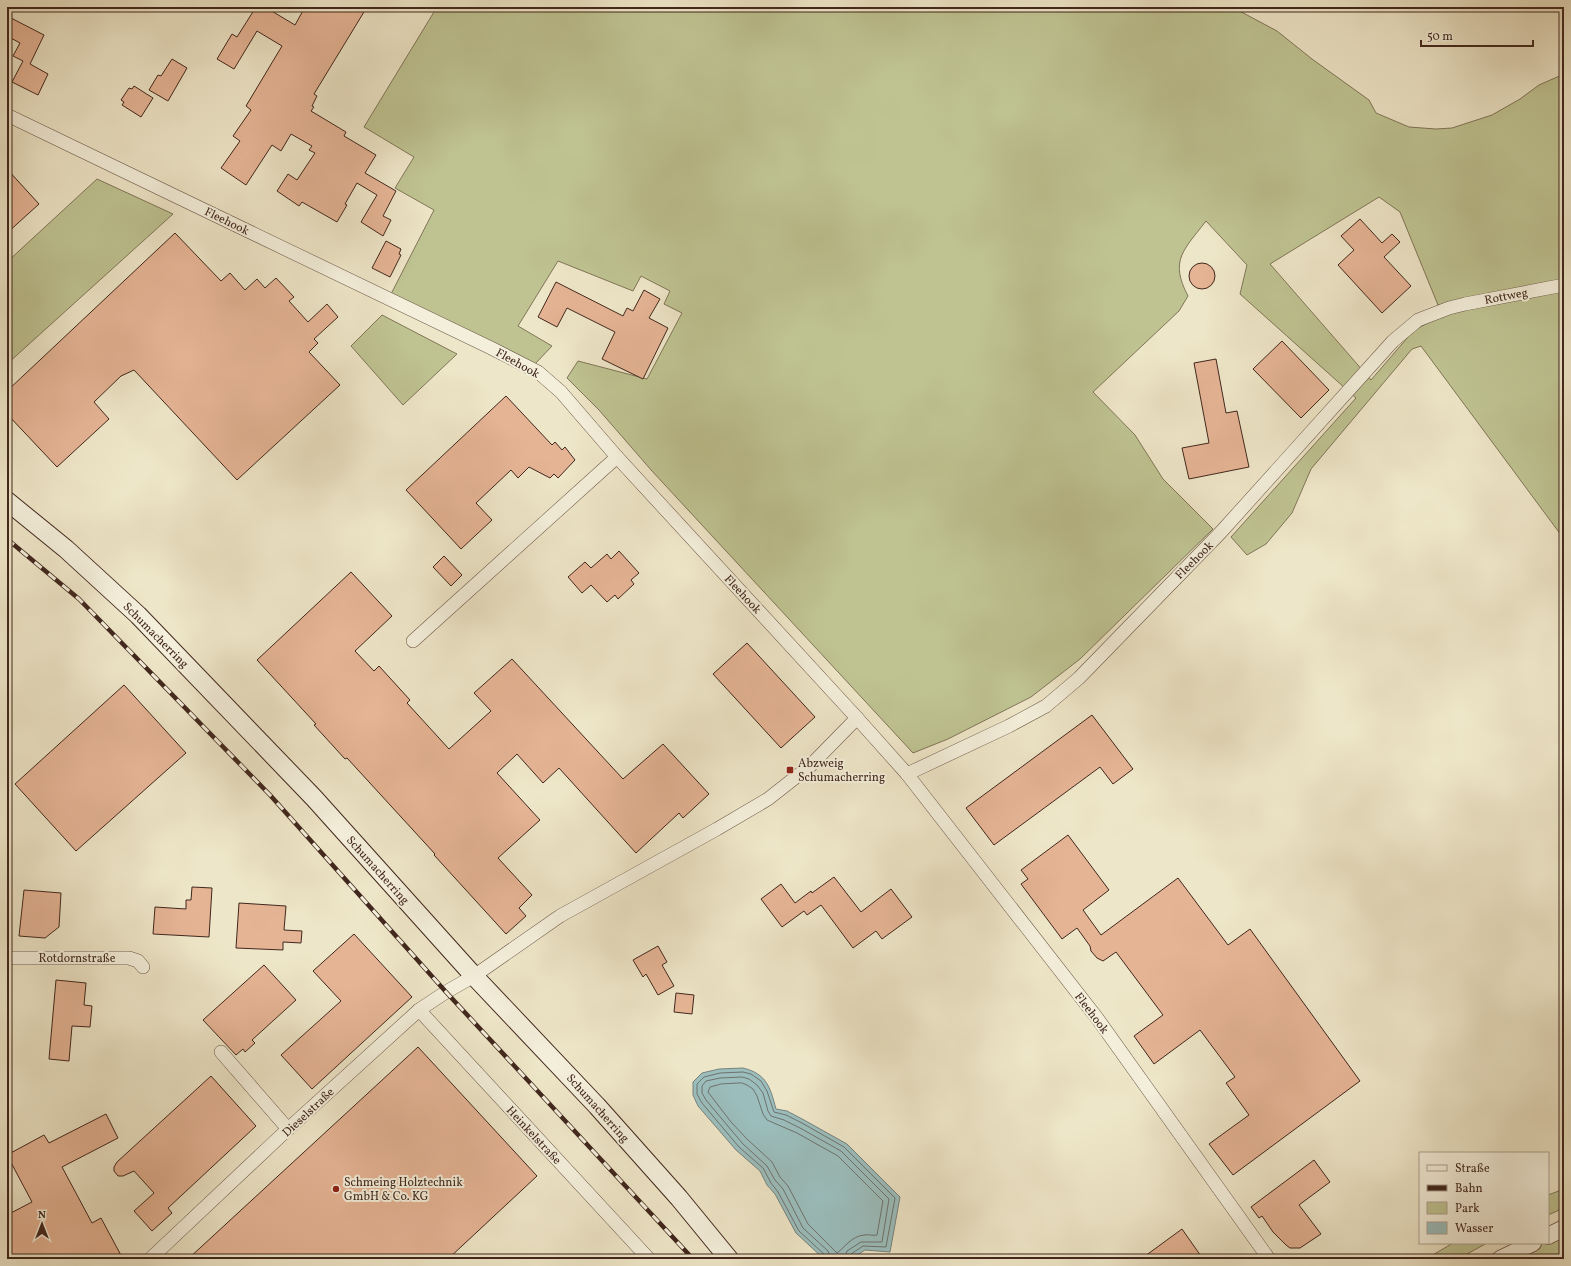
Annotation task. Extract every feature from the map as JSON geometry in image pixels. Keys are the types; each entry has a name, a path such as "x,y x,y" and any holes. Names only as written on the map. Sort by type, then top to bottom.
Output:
{"main road":[{"name":"Schumacherring","path":"7,501 66,549 138,615 314,798 474,976 597,1106 679,1198 729,1259"}],"street":[{"name":"Fleehook","path":"7,115 491,348 538,372 561,392 617,458 907,774 1097,1018 1269,1259"},
{"name":"Rottweg","path":"1449,308 1564,285"},
{"name":"Fleehook","path":"907,774 1009,726 1046,706 1078,678 1221,532 1393,341 1418,320 1449,308"},
{"path":"413,641 617,458"},
{"name":"Dieselstraße","path":"150,1259 288,1129 419,1010 474,976 560,916 716,830 768,799 810,766 857,718"},
{"name":"Rotdornstraße","path":"7,958 129,958 138,961 143,967"},
{"name":"Heinkelstraße","path":"419,1010 649,1259"},
{"path":"221,1052 288,1129"},
{"path":"1549,1236 1564,1228"},
{"path":"1500,1259 1531,1244"}],"green space":[{"path":"437,7 1232,7 1277,31 1312,59 1369,100 1376,113 1409,127 1436,129 1452,128 1492,115 1520,99 1539,85 1564,74 1564,281 1438,305 1400,212 1379,197 1270,264 1371,380 1414,330 1446,314 1564,291 1564,539 1421,346 1412,349 1311,469 1292,513 1266,544 1247,555 1231,537 1356,398 1240,294 1247,265 1206,221 1191,240 1182,256 1180,273 1182,284 1188,296 1179,311 1093,392 1135,435 1163,479 1213,529 1080,659 1031,697 948,739 913,753 652,471 599,410 567,378 578,361 647,379 682,313 664,304 670,291 641,276 633,291 558,261 518,326 552,346 535,364 390,296 434,210 395,188 414,157 364,127"},
{"path":"97,179 173,214 7,364 7,262"},
{"path":"382,315 457,354 403,405 351,346"},
{"path":"1564,1189 1564,1208 1549,1215 1549,1195"},
{"path":"1564,1232 1564,1259 1507,1259 1537,1244 1549,1244 1549,1242"},
{"path":"1451,1244 1485,1244 1458,1259 1426,1259"}],"water":[{"path":"743,1068 757,1074 766,1082 772,1094 776,1109 787,1111 847,1144 900,1197 890,1252 865,1250 851,1259 824,1259 796,1233 775,1194 767,1185 760,1171 736,1150 698,1106 693,1095 693,1082 702,1073 719,1069"}],"building":[{"path":"256,7 265,7 295,25 305,7 367,7 314,94 317,96 312,106 314,107 311,111 346,132 344,136 376,155 365,173 396,191 383,216 391,220 383,236 361,222 377,195 357,183 337,222 302,202 299,206 277,191 288,174 297,180 315,153 309,150 312,146 291,134 281,151 272,145 246,185 221,168 240,141 233,136 251,110 246,106 282,46 257,31 234,69 217,59 232,34 237,37"},
{"path":"11,18 44,35 30,64 48,74 38,95 12,82 23,61 13,56 20,43 7,36 7,27"},
{"path":"172,59 187,68 168,101 149,90 158,75 161,76"},
{"path":"134,86 153,98 141,117 122,105 124,102 121,100 129,88 132,89"},
{"path":"7,169 39,204 7,233"},
{"path":"1360,219 1382,243 1392,234 1400,242 1384,257 1411,286 1382,313 1338,265 1354,250 1341,236"},
{"path":"175,233 221,281 230,273 245,290 257,279 265,288 276,278 294,297 289,301 308,322 327,304 338,317 314,339 318,343 309,352 340,385 237,480 134,370 121,376 94,402 109,419 57,467 7,414 7,391"},
{"path":"386,241 401,249 399,254 401,255 390,277 372,268"},
{"path":"1202,263 1211,267 1215,276 1211,285 1202,289 1193,285 1189,276 1193,267"},
{"path":"556,282 623,316 627,308 633,311 644,290 660,299 649,318 668,328 643,379 602,359 615,332 567,308 557,327 538,317"},
{"path":"1282,341 1329,390 1301,418 1253,369"},
{"path":"1216,359 1226,413 1237,411 1249,467 1189,479 1182,448 1209,443 1194,363"},
{"path":"506,396 552,445 555,442 562,450 565,447 575,460 558,478 554,474 550,478 529,467 518,478 511,470 476,503 492,520 461,549 406,490"},
{"path":"619,551 639,573 631,580 634,584 618,599 615,595 607,602 591,585 582,593 568,577 585,562 591,568 607,554 611,559"},
{"path":"444,556 462,575 451,586 433,567"},
{"path":"351,572 392,616 355,651 374,671 379,666 410,700 407,703 449,749 491,711 474,693 512,659 623,779 663,744 709,794 683,818 679,813 636,853 559,768 543,783 517,754 497,773 540,820 498,858 532,895 519,908 526,916 506,934 347,758 345,759 314,725 316,724 257,660"},
{"path":"747,643 815,717 781,748 713,674"},
{"path":"124,685 186,753 76,851 15,784"},
{"path":"1092,715 1133,769 1113,784 1100,767 994,845 966,808"},
{"path":"1068,835 1109,890 1083,910 1101,935 1178,878 1228,945 1250,929 1360,1081 1233,1175 1209,1144 1249,1115 1226,1083 1235,1077 1200,1030 1154,1064 1134,1036 1163,1015 1116,952 1103,961 1097,958 1077,928 1062,939 1021,884 1028,879 1021,870"},
{"path":"834,877 861,912 891,889 912,917 882,939 876,931 853,948 821,905 807,915 804,911 782,927 761,899 781,884 795,903"},
{"path":"192,887 212,888 209,937 153,934 155,907 186,909 186,900 191,900"},
{"path":"24,890 61,893 59,927 45,938 19,936"},
{"path":"239,903 286,906 284,930 302,931 301,943 283,942 283,950 236,948"},
{"path":"354,934 412,997 312,1089 281,1055 341,1001 313,971"},
{"path":"658,946 667,962 662,965 674,986 658,995 646,974 643,977 633,960"},
{"path":"264,965 296,1000 252,1040 255,1043 245,1052 243,1049 236,1055 203,1020"},
{"path":"56,980 86,983 84,1005 92,1006 90,1027 72,1026 69,1061 49,1059"},
{"path":"676,993 694,995 692,1014 674,1012"},
{"name":"Schmeing Holztechnik GmbH & Co. KG","path":"418,1047 537,1176 448,1259 188,1259"},
{"path":"211,1076 256,1126 168,1208 172,1213 152,1231 134,1211 154,1193 134,1171 123,1176 118,1176 114,1171 114,1167 117,1162"},
{"path":"106,1114 118,1138 62,1167 92,1223 101,1218 123,1259 7,1259 7,1215 32,1202 7,1155 44,1135 49,1143"},
{"path":"1314,1160 1330,1182 1299,1205 1321,1234 1300,1248 1290,1248 1273,1232 1262,1216 1259,1218 1251,1207"},
{"path":"1182,1229 1203,1259 1141,1259"}],"railway":[{"path":"7,539 79,599 270,795 446,992 693,1259"}],"place":[{"name":"Abzweig Schumacherring","path":"790,770"},
{"name":"Schmeing Holztechnik GmbH & Co. KG","path":"336,1189"}]}
